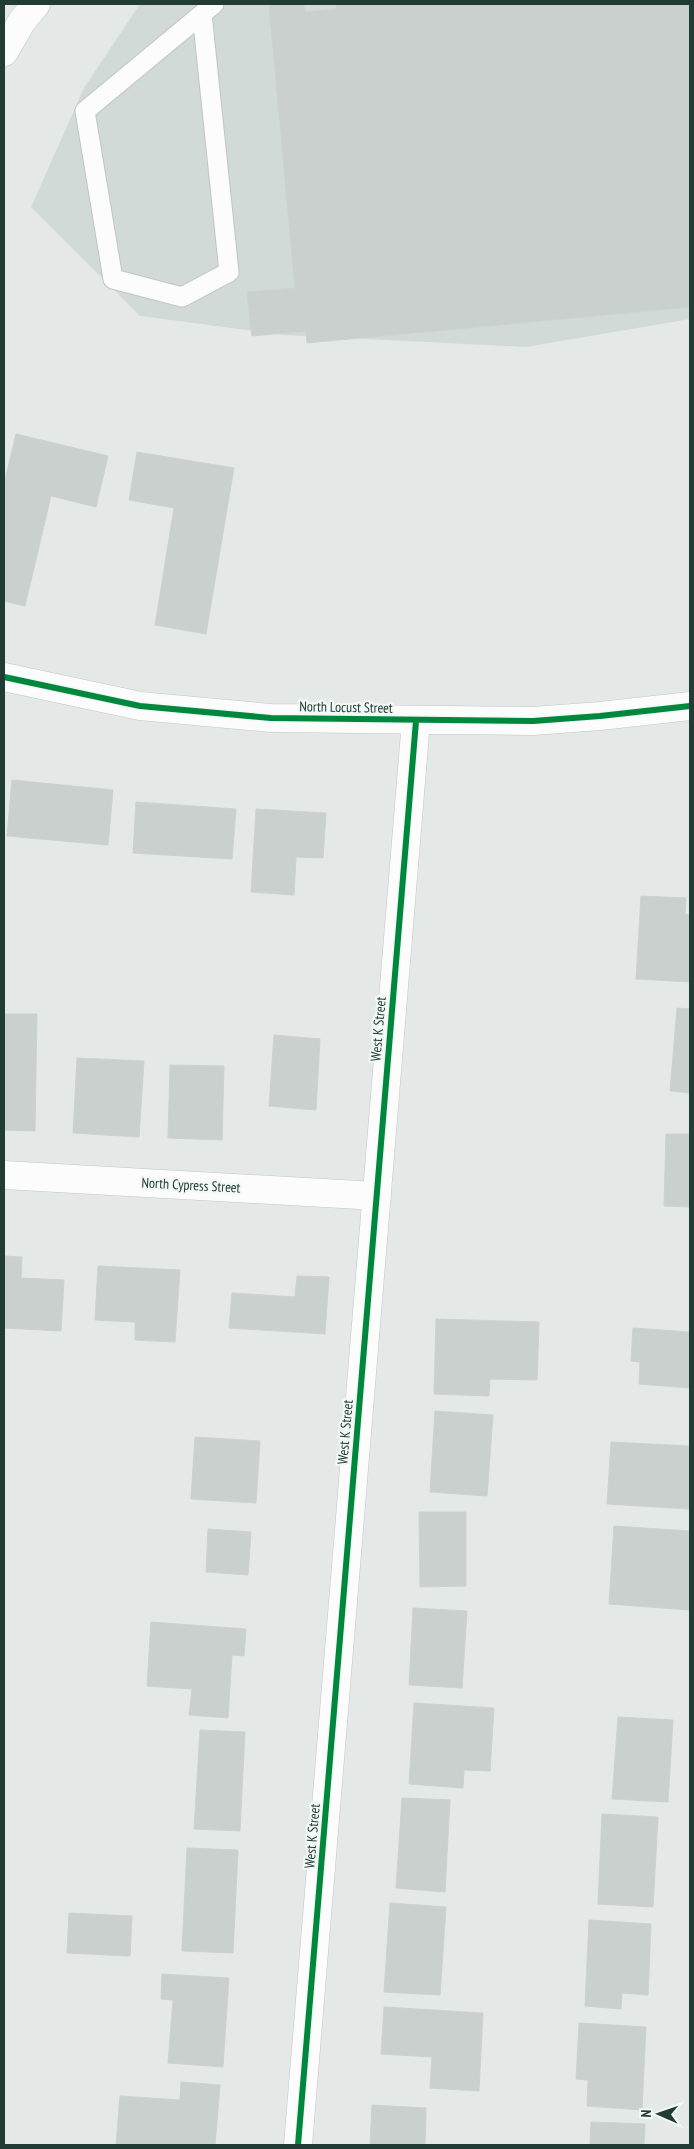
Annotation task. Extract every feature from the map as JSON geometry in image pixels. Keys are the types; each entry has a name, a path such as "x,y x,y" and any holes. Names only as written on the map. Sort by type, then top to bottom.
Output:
{"street":[{"path":"4,52 22,22 36,4"},
{"name":"North Locust Street","path":"4,677 140,706 271,718 533,721 690,706"},
{"name":"West K Street","path":"298,2145 416,721"},
{"name":"North Cypress Street","path":"4,1175 378,1196"}],"lane":[{"path":"208,9 229,272 182,297 113,279 85,111 208,9"}],"shaded area":[{"path":"140,4 690,4 690,319 526,347 285,335 140,316 31,207 84,88"}],"building":[{"path":"269,4 304,4 305,12 336,9 336,4 690,4 690,307 307,343 306,331 252,336 247,292 295,288"},
{"path":"16,434 108,456 96,507 51,496 25,606 4,601 4,484"},
{"path":"137,452 234,468 206,634 155,625 174,508 129,500"},
{"path":"12,780 113,790 108,845 7,836"},
{"path":"136,802 236,809 232,859 133,853"},
{"path":"256,809 326,813 323,858 296,857 294,895 251,892"},
{"path":"641,896 686,898 685,914 690,915 690,982 636,979"},
{"path":"677,1008 690,1009 690,1093 670,1091"},
{"path":"4,1014 37,1014 35,1131 4,1130"},
{"path":"274,1035 320,1039 316,1110 269,1106"},
{"path":"77,1058 144,1061 139,1137 73,1133"},
{"path":"170,1065 224,1066 222,1140 168,1138"},
{"path":"666,1134 690,1134 690,1207 664,1206"},
{"path":"4,1256 22,1257 21,1278 64,1280 61,1331 4,1328"},
{"path":"98,1266 180,1270 175,1342 135,1340 135,1322 95,1320"},
{"path":"297,1276 329,1277 325,1334 229,1328 232,1293 295,1297"},
{"path":"436,1319 539,1322 537,1380 490,1379 489,1396 434,1394"},
{"path":"633,1328 690,1332 690,1388 639,1384 640,1362 631,1361"},
{"path":"435,1411 493,1415 487,1496 430,1492"},
{"path":"195,1437 260,1441 256,1503 191,1499"},
{"path":"611,1442 690,1446 690,1509 607,1504"},
{"path":"419,1512 466,1512 466,1586 420,1587"},
{"path":"614,1526 690,1531 690,1610 609,1604"},
{"path":"208,1529 251,1532 248,1575 206,1572"},
{"path":"413,1608 467,1611 462,1688 409,1685"},
{"path":"151,1622 246,1629 244,1656 232,1655 228,1718 189,1715 192,1689 147,1686"},
{"path":"414,1703 494,1708 490,1771 464,1770 463,1788 409,1784"},
{"path":"618,1717 673,1720 668,1802 612,1799"},
{"path":"200,1730 245,1732 240,1831 194,1829"},
{"path":"402,1798 450,1800 445,1892 396,1888"},
{"path":"602,1814 658,1817 653,1907 598,1904"},
{"path":"187,1848 238,1850 233,1953 182,1951"},
{"path":"390,1903 446,1907 440,1995 384,1992"},
{"path":"69,1913 132,1916 130,1956 67,1953"},
{"path":"589,1920 651,1924 648,1995 622,1993 621,2009 585,2006"},
{"path":"162,1974 229,1978 223,2067 168,2063 173,2000 161,1999"},
{"path":"384,2007 483,2013 479,2091 430,2088 432,2057 381,2054"},
{"path":"579,2023 646,2027 642,2110 587,2106 588,2080 576,2079"},
{"path":"181,2082 220,2085 215,2145 116,2145 120,2096 180,2100"},
{"path":"372,2105 426,2108 425,2145 370,2145"},
{"path":"591,2122 645,2124 644,2145 590,2145"}],"cycle path":[{"path":"4,677 140,706 271,718 533,721 690,706"},
{"path":"298,2145 416,721"}]}
